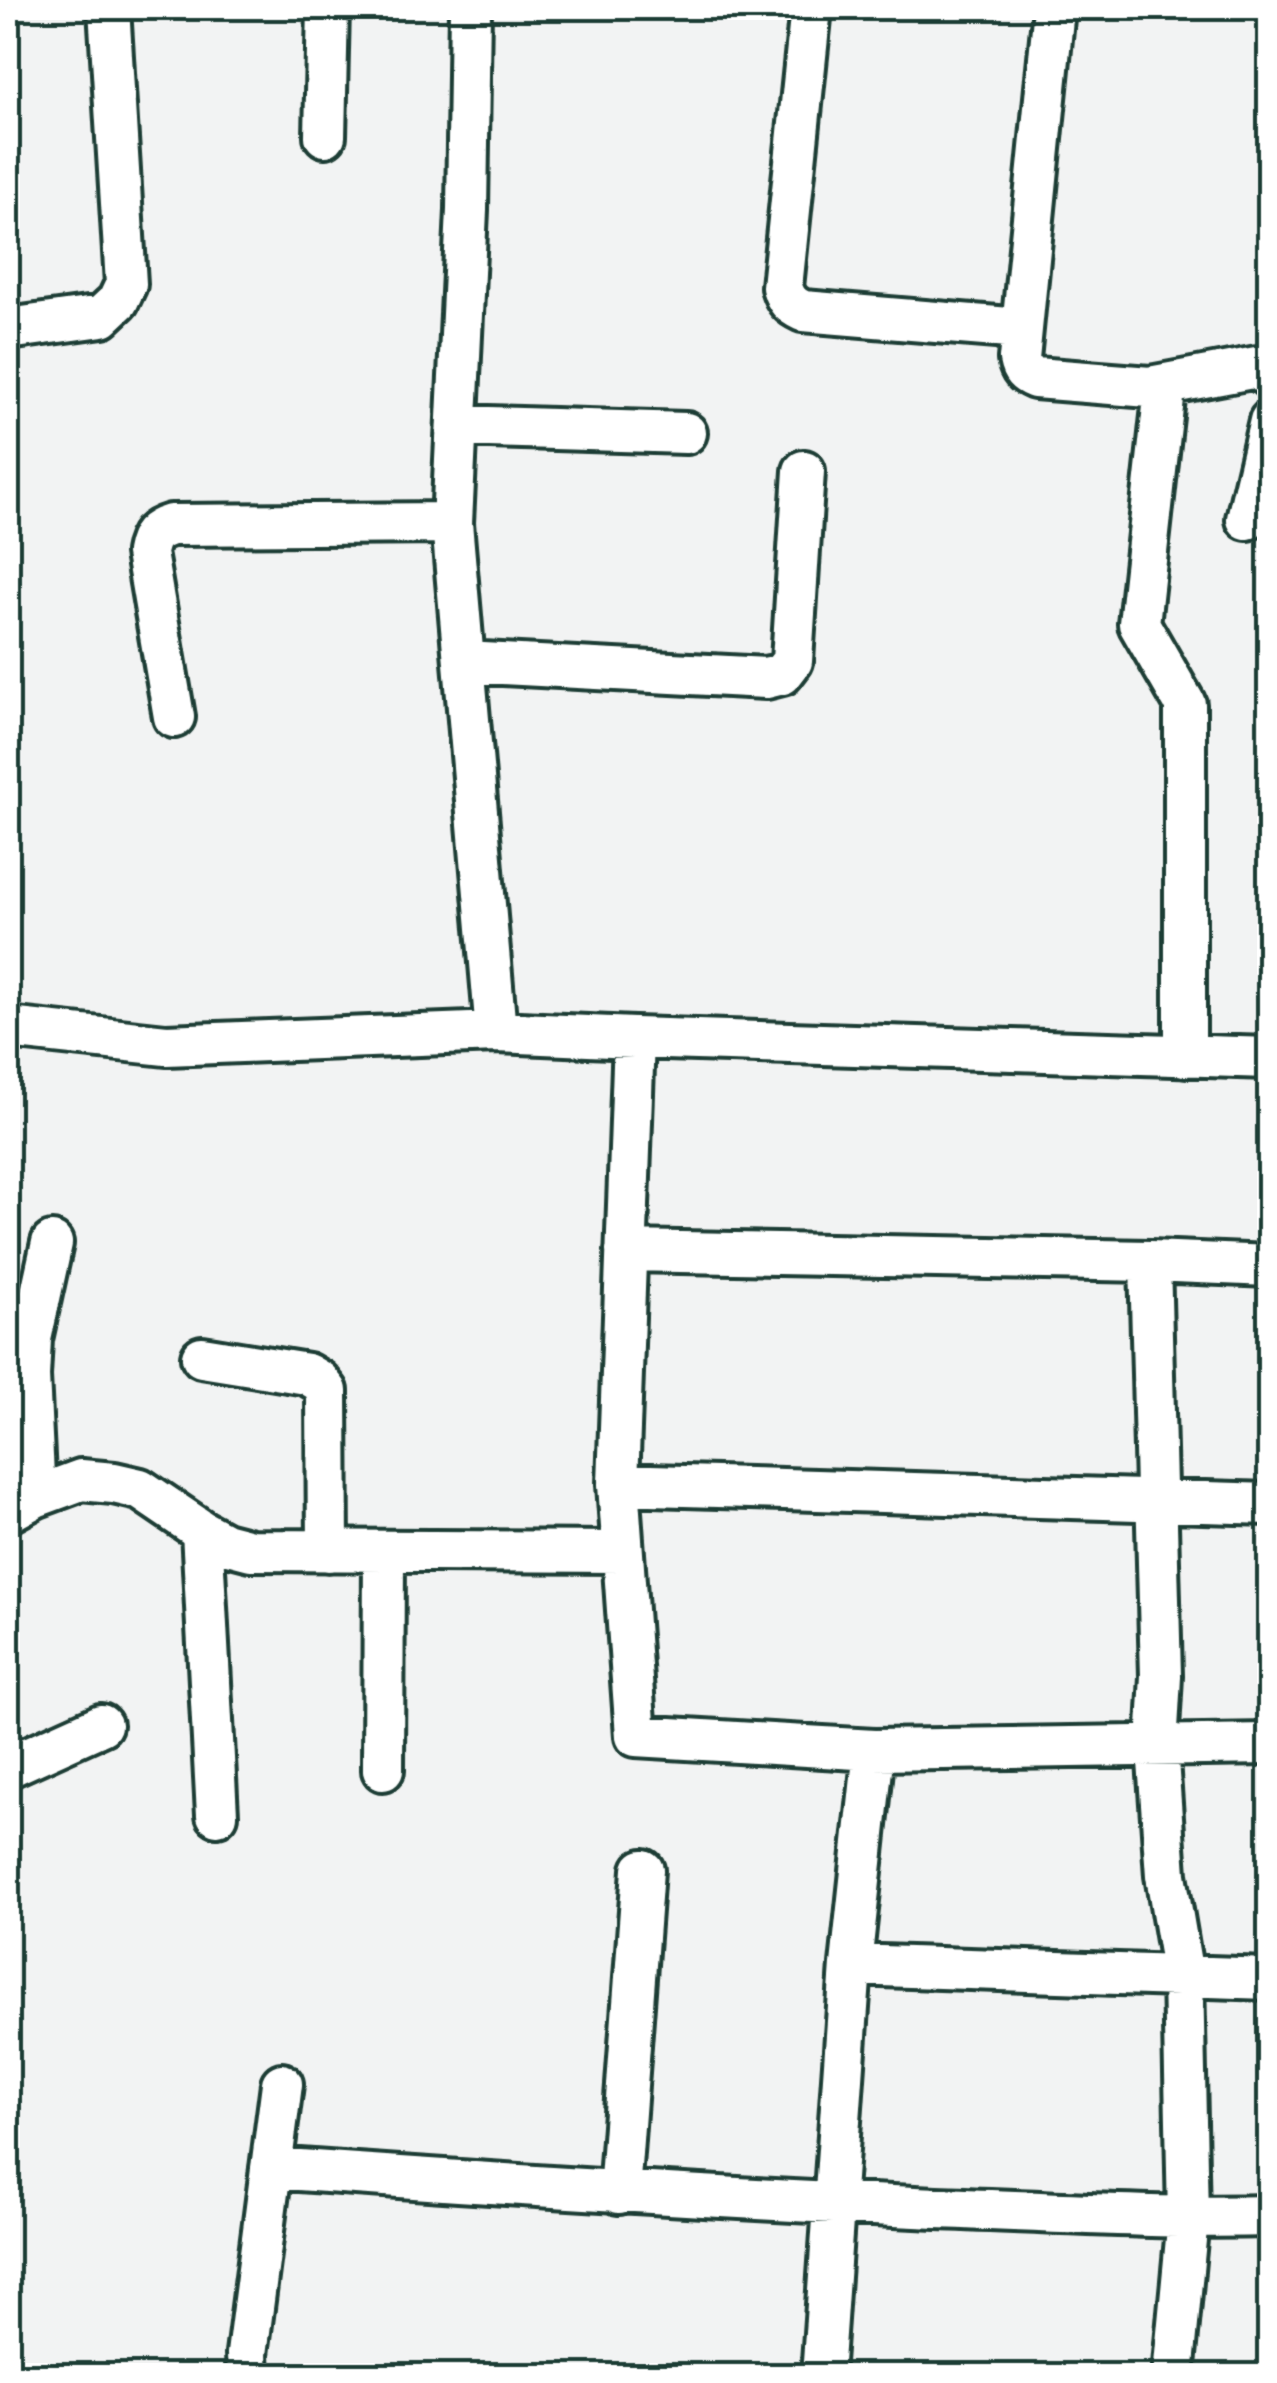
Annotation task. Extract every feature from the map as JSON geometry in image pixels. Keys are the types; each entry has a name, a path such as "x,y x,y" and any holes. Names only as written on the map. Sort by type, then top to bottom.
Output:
{"street":[{"path":"8,329 102,316 118,301 126,284 109,8"},
{"path":"324,136 328,8"},
{"path":"470,8 467,210 452,523 496,1032"},
{"path":"811,8 782,286 790,305 803,311 1021,329"},
{"path":"1054,8 1021,329 1021,368 1035,378 1150,387 1256,367 1270,378"},
{"path":"1150,387 1164,398 1139,624 1184,704 1184,1056"},
{"path":"1247,519 1270,421"},
{"path":"457,426 686,433"},
{"path":"464,662 766,678 782,674 792,661 804,471"},
{"path":"174,717 146,553 149,538 159,529 171,525 452,523"},
{"path":"8,1028 166,1045 496,1032 1270,1058"},
{"path":"634,1038 618,1484 636,1736 874,1750 1270,1744"},
{"path":"52,1243 30,1339 21,1504 81,1480 140,1490 202,1532 251,1550 622,1552"},
{"path":"626,1251 1270,1266"},
{"path":"1150,1261 1161,1676 1157,1746 1166,1875 1183,1976 1188,2218 1173,2376"},
{"path":"202,1357 307,1374 320,1381 327,1391 328,1552"},
{"path":"618,1484 1270,1504"},
{"path":"202,1532 218,1815"},
{"path":"383,1770 384,1552"},
{"path":"8,1767 100,1725"},
{"path":"822,2376 851,1965 874,1750"},
{"path":"620,2193 643,1870"},
{"path":"851,1965 1270,1979"},
{"path":"248,2376 247,2354 282,2084"},
{"path":"271,2168 620,2193 1188,2218 1270,2216"}]}
